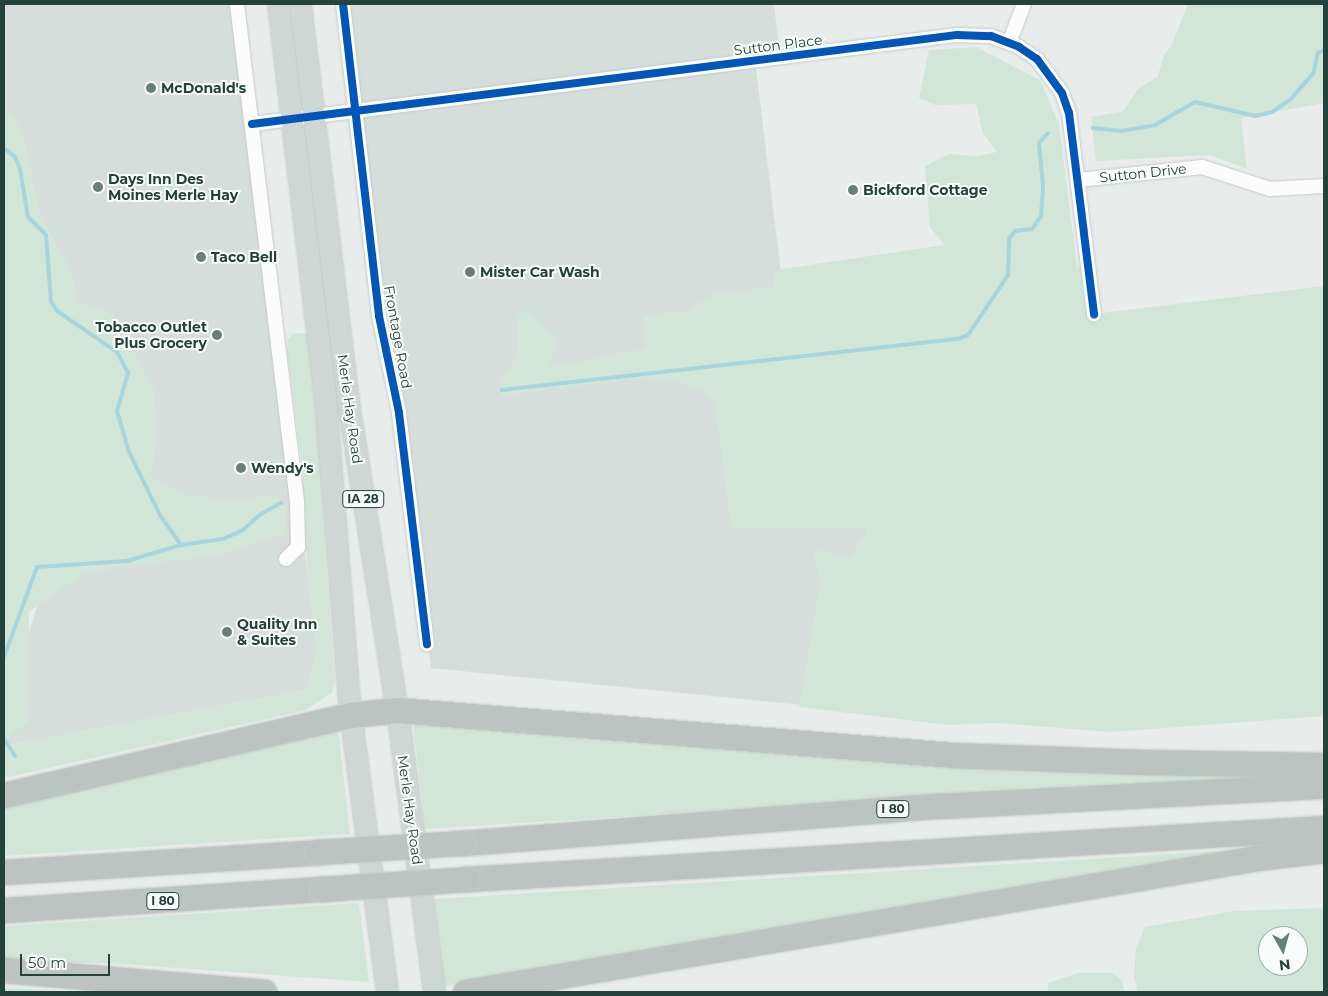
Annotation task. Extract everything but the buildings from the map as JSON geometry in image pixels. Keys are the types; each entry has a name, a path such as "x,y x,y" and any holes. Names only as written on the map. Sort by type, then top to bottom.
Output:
{"highway":[{"path":"4,795 352,715 397,710 953,755 1141,762 1324,765"},
{"name":"I 80","path":"4,872 462,843 938,806 1324,786"},
{"name":"I 80","path":"4,910 467,879 1324,828"},
{"path":"465,992 1257,858 1324,850"},
{"path":"4,970 264,992"}],"main road":[{"name":"Merle Hay Road","path":"278,4 326,408 352,715 387,992"},
{"name":"Merle Hay Road","path":"300,4 349,408 397,710 434,992"}],"street":[{"path":"237,4 297,502 298,548 286,559"},
{"name":"Frontage Road","path":"343,4 379,316 399,413 427,644"},
{"path":"1009,42 1024,4"},
{"name":"Sutton Place","path":"252,124 957,36 991,36 1009,42 1037,59 1062,93 1069,113 1094,314"},
{"name":"Sutton Drive","path":"1078,180 1202,167 1270,189 1324,186"}],"shaded area":[{"path":"4,4 237,4 317,651 306,690 4,746 4,714 41,593 4,321"},
{"path":"343,4 774,4 780,58 755,61 785,305 731,527 909,527 931,718 431,668 379,316"}],"green space":[{"path":"1188,4 1324,4 1324,103 1241,118 1247,169 1210,155 1096,161 1091,117 1123,111 1138,89 1158,76 1163,57 1172,44"},
{"path":"976,47 1040,80 1059,124 1077,267 1088,266 1094,314 1324,286 1324,716 1111,732 996,723 948,725 799,707 820,582 813,548 847,559 865,536 867,527 731,527 715,403 708,394 678,380 641,378 501,396 501,379 518,357 518,316 527,311 557,339 549,367 645,349 643,316 688,312 712,294 773,288 775,270 944,245 930,227 925,166 949,154 977,156 997,152 983,133 976,104 935,105 919,98 929,50"},
{"path":"4,104 23,133 40,215 69,267 80,304 113,313 154,389 156,432 152,477 191,497 249,500 276,495 286,508 285,534 223,554 85,572 29,612 28,722 4,741"},
{"path":"293,334 307,334 321,418 322,504 335,680 332,692 306,710 4,778 4,746 306,690 317,651 307,574 302,467 287,351 288,340"},
{"path":"413,724 1251,772 1252,777 425,829"},
{"path":"338,728 350,834 4,856 4,805"},
{"path":"1251,849 557,967 444,986 434,899"},
{"path":"359,903 369,982 107,963 4,962 4,926"},
{"path":"1324,908 1324,992 1138,992 1134,976 1136,948 1145,927 1234,911"},
{"path":"1078,973 1112,973 1122,980 1124,992 1048,992 1048,983"},
{"path":"4,988 79,992 4,992"}],"waterway":[{"path":"1093,128 1122,131 1155,125 1195,102 1255,116 1272,112 1290,100 1313,74 1318,53 1324,50"},
{"path":"502,390 958,339 968,335 1008,275 1009,239 1015,231 1032,229 1041,216 1043,186 1039,143 1048,133"},
{"path":"4,148 15,157 20,169 28,217 46,235 51,301 57,311 117,352 128,373 117,411 129,452 160,515 181,545"},
{"path":"4,657 37,567 127,561 181,545 223,539 243,530 261,514 281,503"},
{"path":"4,739 15,756"}],"cycle path":[{"path":"343,4 379,316 399,413 427,644"},
{"path":"252,124 957,35 991,36 1019,47 1037,59 1062,93 1069,113 1094,314"}],"place":[{"name":"McDonald's","path":"151,88"},
{"name":"Days Inn Des Moines Merle Hay","path":"98,187"},
{"name":"Bickford Cottage","path":"853,190"},
{"name":"Taco Bell","path":"201,257"},
{"name":"Mister Car Wash","path":"470,272"},
{"name":"Tobacco Outlet Plus Grocery","path":"217,335"},
{"name":"Wendy's","path":"241,468"},
{"name":"Quality Inn & Suites","path":"227,632"}]}
